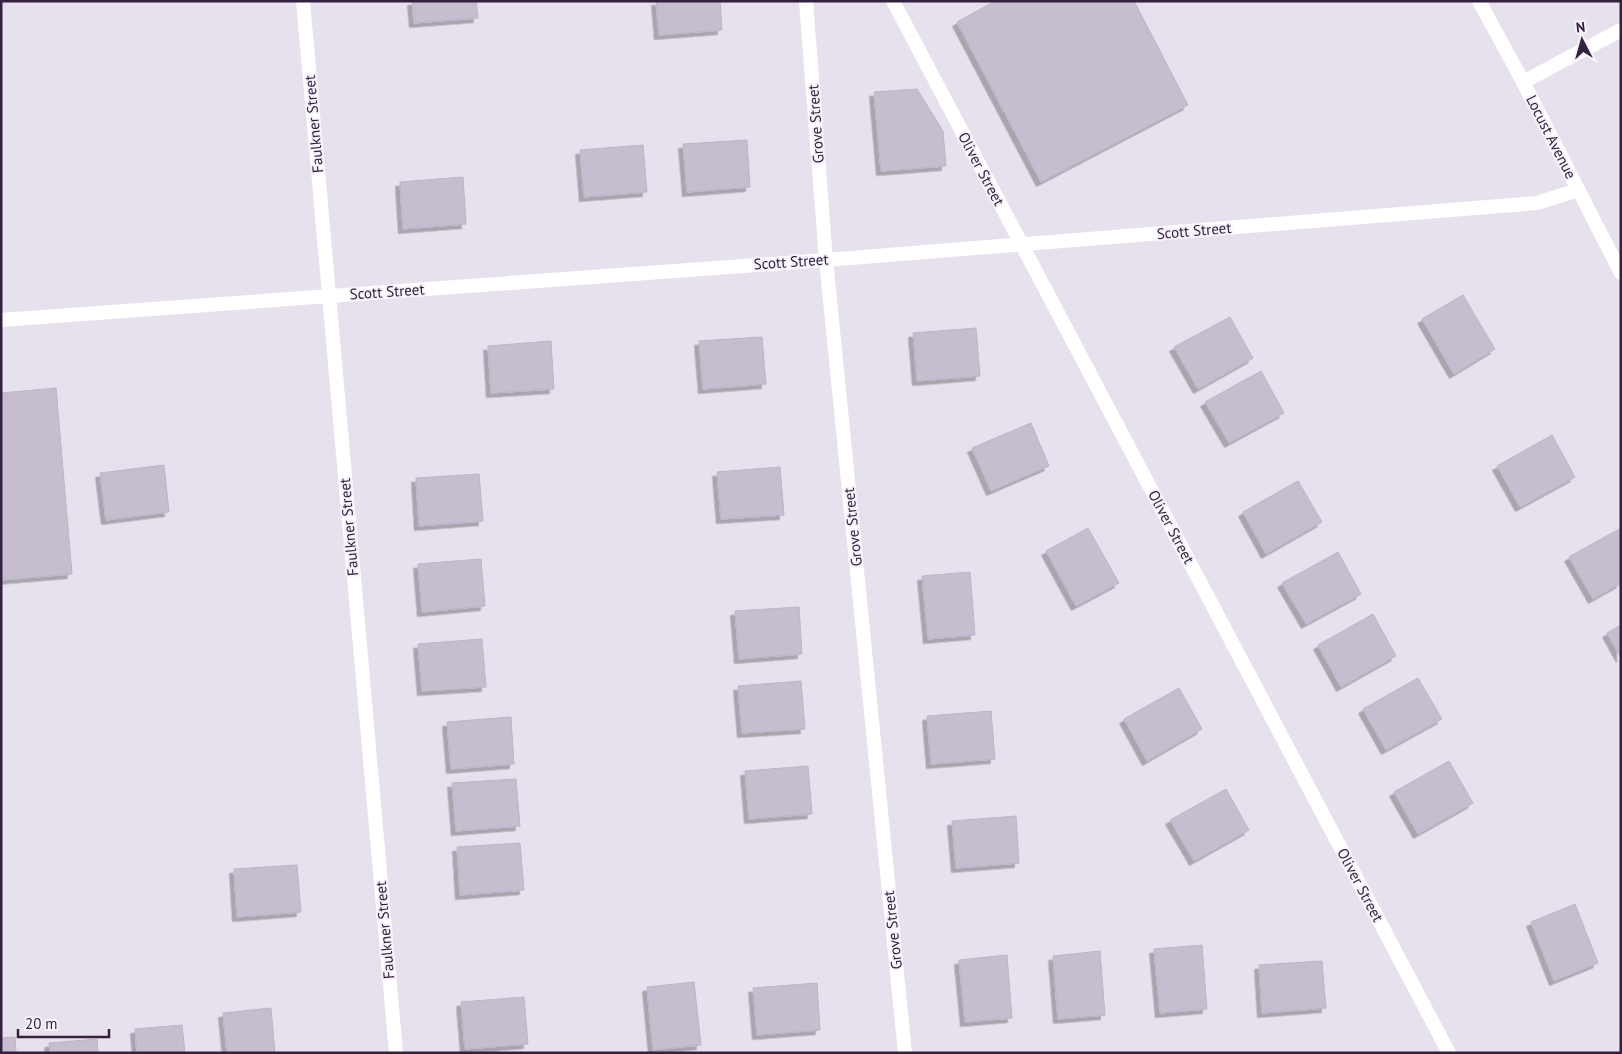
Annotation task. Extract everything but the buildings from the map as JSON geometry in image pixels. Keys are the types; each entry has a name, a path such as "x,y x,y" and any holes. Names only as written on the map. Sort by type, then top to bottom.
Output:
{"street":[{"name":"Faulkner Street","path":"303,1 396,1053"},
{"name":"Grove Street","path":"806,1 826,260 906,1053"},
{"name":"Oliver Street","path":"893,1 1448,1053"},
{"name":"Locust Avenue","path":"1479,1 1523,82 1621,273"},
{"path":"1523,82 1621,30"},
{"name":"Scott Street","path":"1,320 826,260 1537,203 1578,190"}]}
